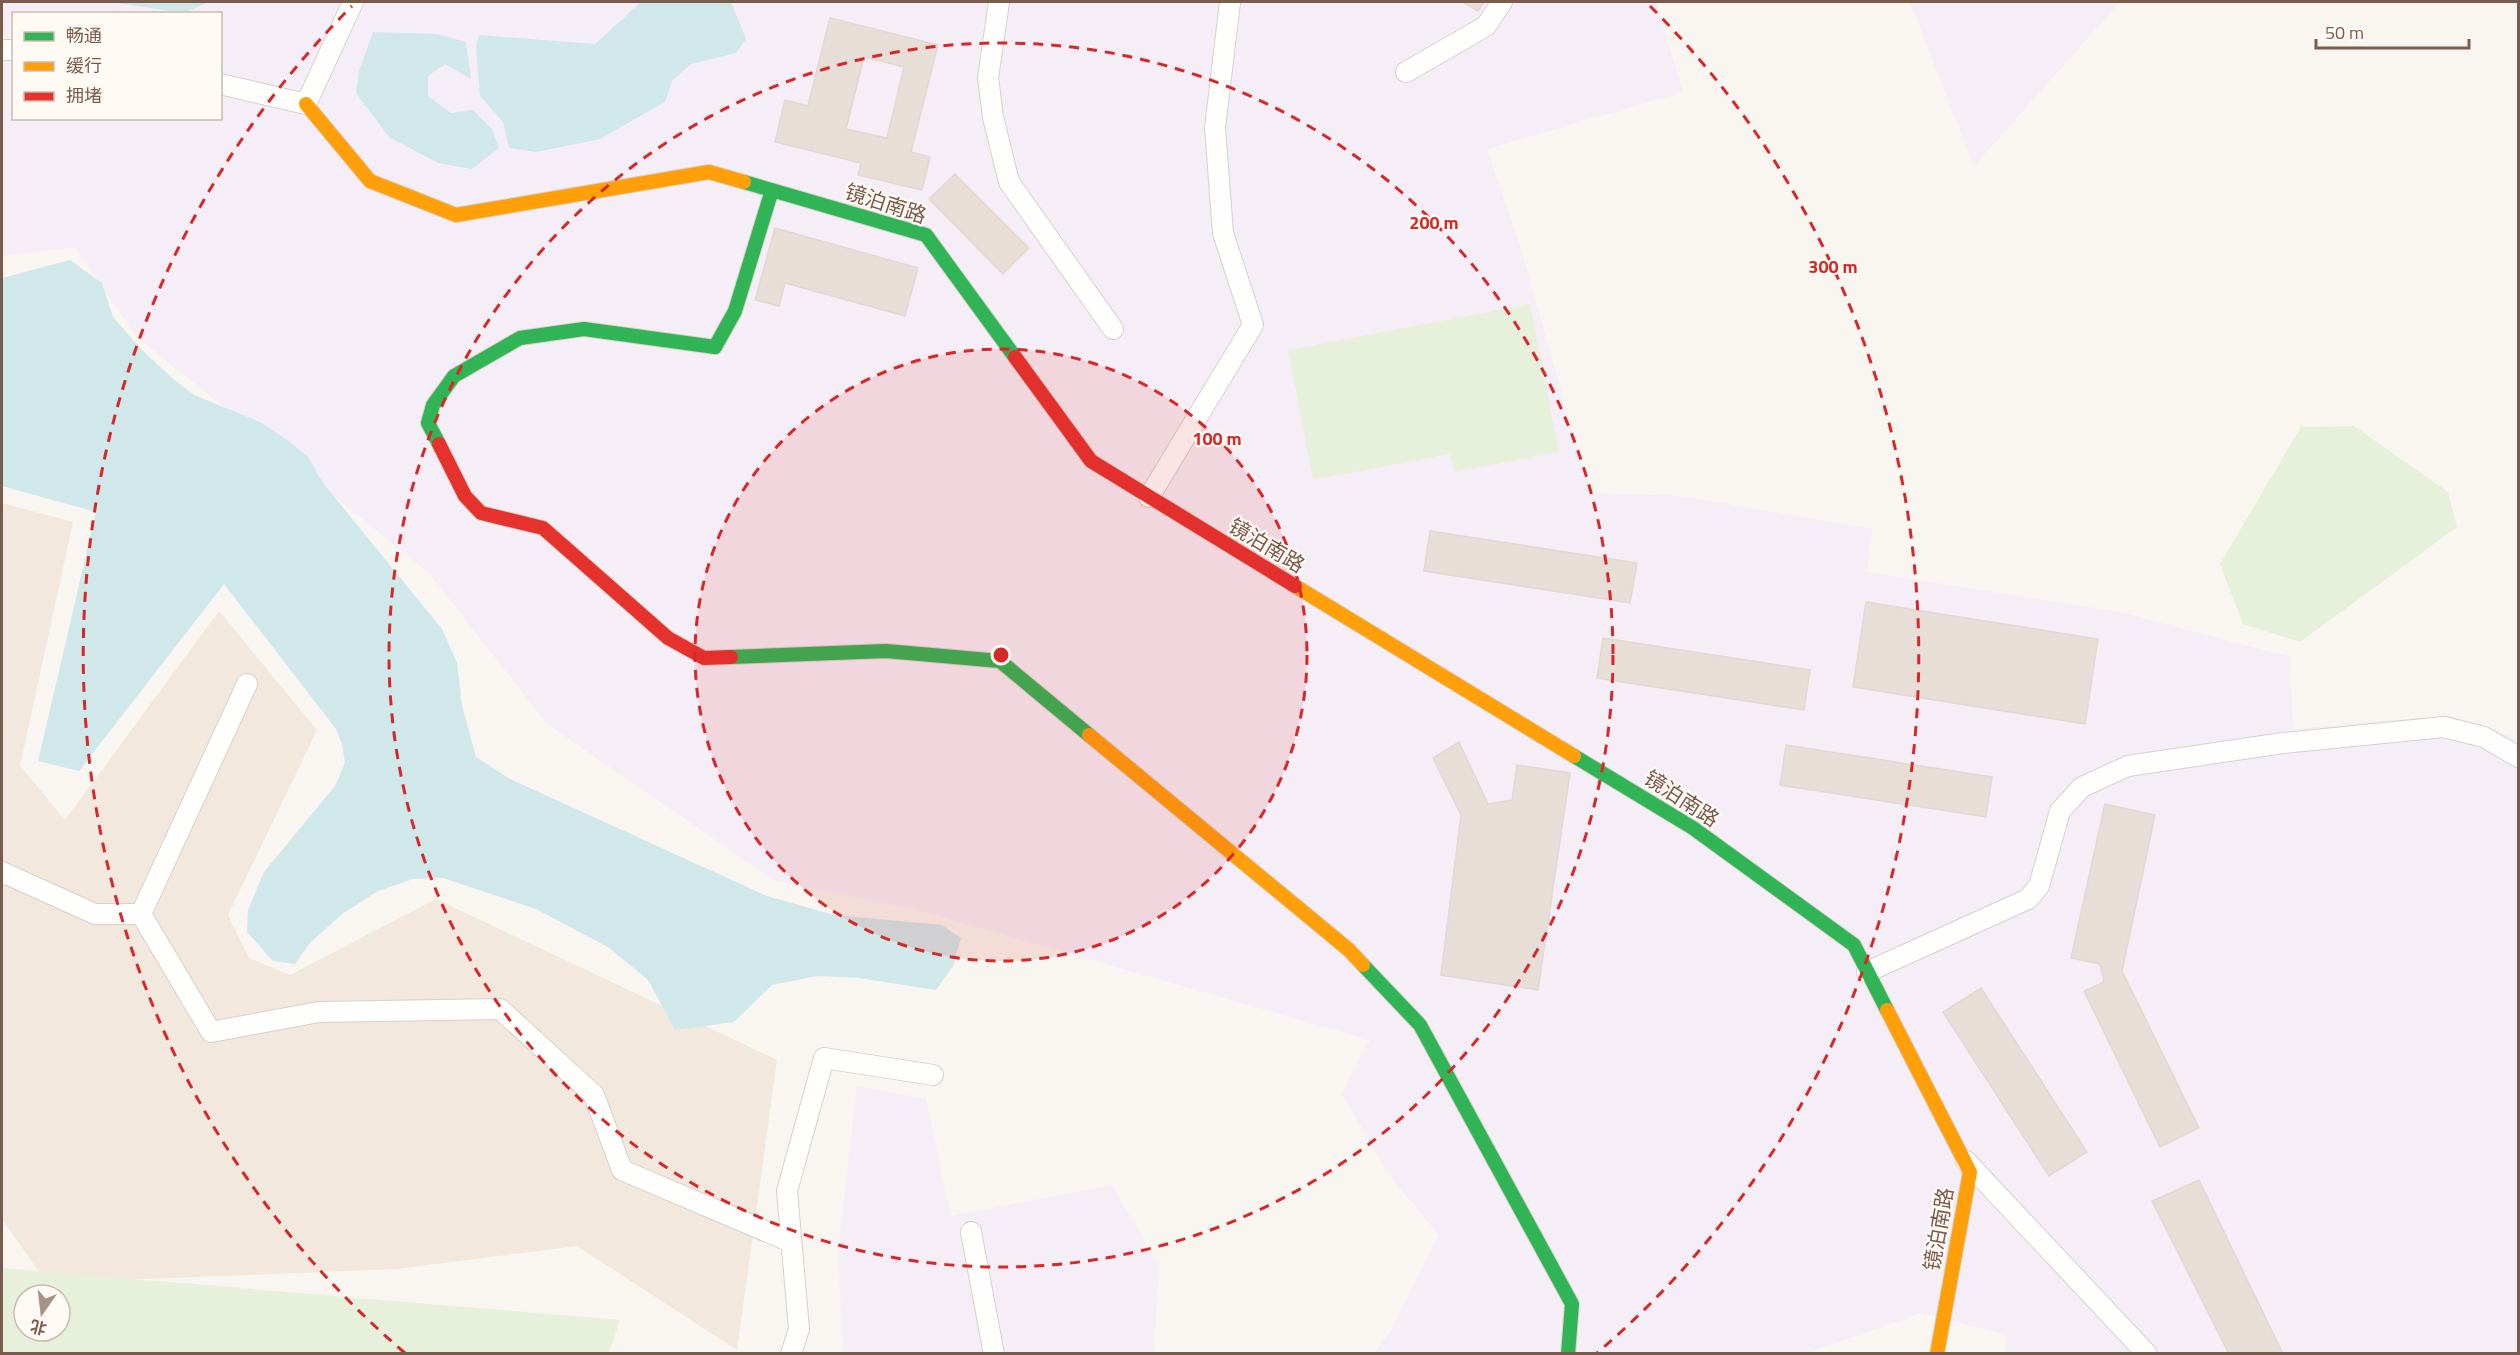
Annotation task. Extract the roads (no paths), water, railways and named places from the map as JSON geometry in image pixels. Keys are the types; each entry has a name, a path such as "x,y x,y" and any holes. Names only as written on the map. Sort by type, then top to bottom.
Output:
{"street":[{"path":"222,84 306,104 353,2"},
{"path":"999,2 988,78 993,117 1009,182 1113,329"},
{"path":"1149,497 1253,325 1223,233 1215,128 1230,2"},
{"path":"1406,72 1486,26 1503,2"},
{"name":"镜泊南路","path":"306,104 370,181 456,215 709,172 926,235 1091,461 1693,828 1854,945 1970,1172 1937,1353"},
{"path":"772,190 735,311 715,347 584,329 520,338 454,376 432,405 428,423 465,496 481,513 543,528 668,638 704,658 886,651 1000,661 1349,950 1420,1025 1572,1304 1568,1353"},
{"path":"141,914 247,684"},
{"path":"1868,972 2028,899 2039,886 2060,811 2082,787 2128,766 2283,743 2444,727 2484,737 2518,758"},
{"path":"2,872 94,914 141,914"},
{"path":"141,914 211,1032 319,1012 500,1009 594,1095 622,1170 791,1242"},
{"path":"790,1353 799,1329 787,1191 824,1058 933,1075"},
{"path":"1962,1157 2147,1353"},
{"path":"971,1232 994,1353"}],"water":[{"path":"110,2 209,2 188,11 171,11"},
{"path":"641,2 731,2 746,39 736,53 691,64 672,81 665,102 600,139 536,152 509,148 503,122 480,96 476,45 479,35 595,44"},
{"path":"373,32 437,34 466,42 471,79 445,64 428,76 428,96 451,113 473,110 492,129 499,148 472,169 438,163 389,137 356,93 359,71"},
{"path":"70,260 102,283 113,317 140,348 172,378 194,395 260,422 308,457 323,483 442,629 457,663 462,705 476,757 510,779 767,896 834,915 942,925 961,938 953,966 936,990 859,978 817,976 772,985 734,1022 675,1030 648,980 608,947 536,909 443,878 413,879 378,891 342,914 309,944 295,964 273,961 247,932 248,910 264,872 335,786 345,763 342,744 336,729 224,584 79,771 38,761 96,512 2,486 2,278"}]}
